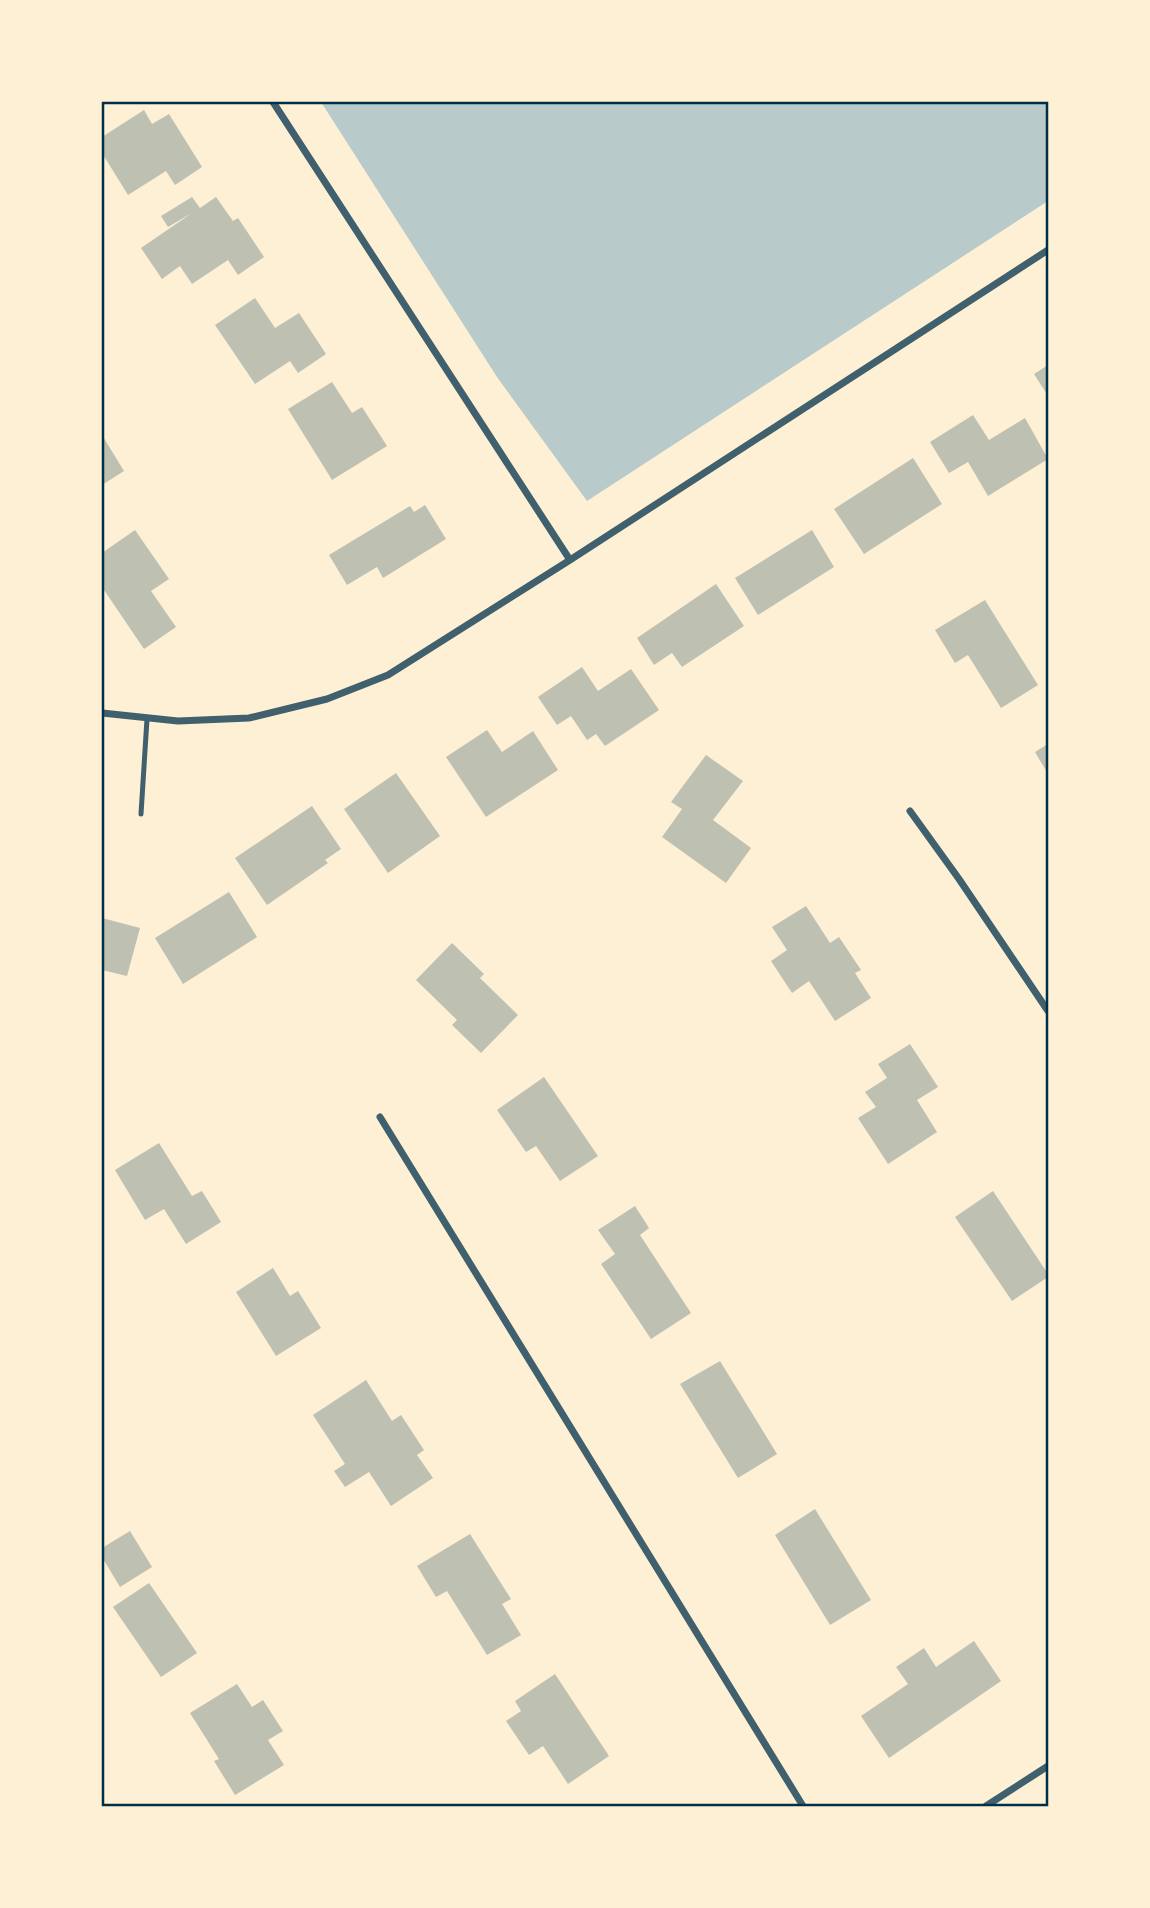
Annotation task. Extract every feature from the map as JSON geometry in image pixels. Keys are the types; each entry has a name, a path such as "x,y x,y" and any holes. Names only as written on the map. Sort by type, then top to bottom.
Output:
{"street":[{"path":"273,102 570,560"},
{"path":"102,713 147,719 217,721 250,718 327,699 388,675 1048,250"},
{"path":"910,811 1048,1011"},
{"path":"380,1116 803,1807"},
{"path":"986,1807 1048,1766"}],"lane":[{"path":"141,814 147,719"}],"shaded area":[{"path":"321,102 1048,102 1048,201 587,501 497,377"}],"building":[{"path":"144,110 152,124 169,114 202,167 175,185 166,171 128,195 102,153 102,137"},
{"path":"192,197 200,208 216,197 233,221 238,218 264,257 238,275 228,260 192,284 180,266 162,279 141,248 192,213 168,227 161,216"},
{"path":"255,298 275,328 299,313 326,354 298,373 290,361 255,384 215,325"},
{"path":"1048,365 1048,396 1034,374"},
{"path":"332,382 352,413 362,407 387,446 332,480 288,409"},
{"path":"973,415 989,440 1025,418 1048,459 988,496 968,462 949,473 930,442"},
{"path":"102,435 124,471 102,485"},
{"path":"913,458 942,504 864,554 834,509"},
{"path":"425,505 446,539 383,578 377,567 347,585 329,555 410,506 414,512"},
{"path":"135,530 169,579 151,591 176,627 144,649 102,587 102,553"},
{"path":"812,530 834,567 758,615 735,578"},
{"path":"716,584 744,626 682,667 672,653 654,665 637,638"},
{"path":"985,600 1038,685 1001,708 968,655 955,663 935,630"},
{"path":"582,667 598,691 631,669 659,710 605,746 596,734 587,740 571,716 557,725 538,697"},
{"path":"487,730 502,752 533,731 558,770 486,817 446,757"},
{"path":"1048,744 1048,774 1035,752"},
{"path":"706,755 743,781 713,820 751,848 726,883 662,837 682,809 671,802"},
{"path":"396,773 440,836 388,873 344,809"},
{"path":"312,806 341,849 325,860 328,863 267,905 235,858"},
{"path":"229,892 257,937 183,984 155,938"},
{"path":"806,906 830,943 839,937 861,970 855,973 871,998 835,1021 809,981 792,993 771,961 787,950 772,927"},
{"path":"102,918 140,928 127,976 102,970"},
{"path":"452,943 484,974 480,978 518,1015 481,1053 452,1025 457,1020 416,980"},
{"path":"910,1044 938,1087 917,1100 937,1132 888,1164 858,1118 876,1107 865,1092 887,1078 878,1064"},
{"path":"544,1077 598,1156 560,1181 536,1146 526,1152 497,1110"},
{"path":"159,1143 192,1196 202,1191 221,1222 186,1244 164,1209 145,1220 115,1170"},
{"path":"993,1191 1048,1274 1048,1277 1012,1301 955,1217"},
{"path":"635,1206 649,1228 640,1235 691,1313 651,1339 601,1264 615,1254 598,1230"},
{"path":"273,1268 290,1296 298,1291 321,1328 276,1356 236,1292"},
{"path":"720,1361 777,1454 738,1478 680,1384"},
{"path":"366,1380 392,1421 401,1415 424,1450 417,1455 433,1478 391,1506 369,1472 345,1487 334,1471 345,1464 313,1415"},
{"path":"815,1509 871,1600 830,1625 775,1535"},
{"path":"130,1531 152,1567 120,1587 102,1557 102,1548"},
{"path":"470,1534 511,1599 502,1604 521,1635 487,1655 447,1591 436,1597 417,1566"},
{"path":"149,1583 197,1653 161,1677 113,1607"},
{"path":"974,1641 1001,1681 889,1758 861,1716 908,1684 896,1667 924,1648 936,1667"},
{"path":"555,1674 609,1756 568,1784 543,1746 529,1755 506,1721 521,1711 515,1701"},
{"path":"237,1684 252,1707 263,1700 283,1731 268,1740 284,1765 235,1795 214,1761 219,1759 190,1713"}]}
